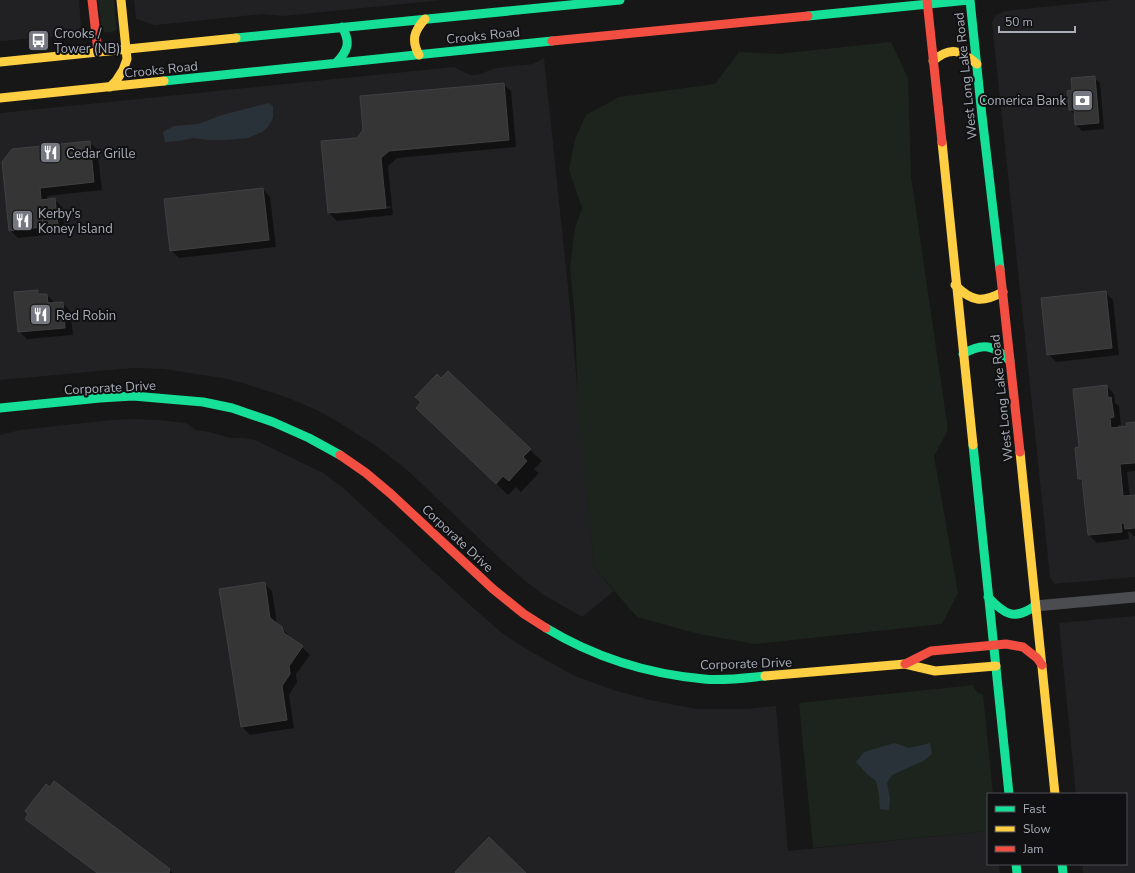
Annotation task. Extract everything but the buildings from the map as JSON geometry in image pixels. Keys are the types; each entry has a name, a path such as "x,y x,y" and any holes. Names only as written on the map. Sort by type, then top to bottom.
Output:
{"main road":[{"path":"92,0 98,52"},
{"path":"110,87 123,70 127,59 121,0"},
{"name":"Crooks Road","path":"0,62 620,0"},
{"path":"866,11 874,0"},
{"name":"Crooks Road","path":"0,98 336,63 866,11 927,2 970,0"},
{"name":"West Long Lake Road","path":"970,0 1010,361 1055,793"},
{"path":"927,2 1009,793"},
{"path":"419,55 413,40 416,29 425,19"},
{"path":"336,63 346,52 347,36 342,27"},
{"path":"933,61 942,53 955,51 962,53 977,64"},
{"path":"956,285 962,293 976,300 990,299 1002,292"},
{"path":"963,354 974,348 988,345 1003,353 1010,361"},
{"name":"Corporate Drive","path":"0,408 111,397 150,397 203,402 232,408 294,430 325,446 366,473 391,494 493,589 534,620 570,642 638,668 672,675 724,679 905,664 935,671 996,666"},
{"path":"988,597 1002,611 1009,614 1022,614 1035,606"},
{"name":"Corporate Drive","path":"905,664 931,651 993,644 1006,644 1023,647 1037,658 1042,665"}],"street":[{"path":"1035,606 1135,597"}],"shaded area":[{"path":"0,0 79,0 81,27 73,35 0,41"},
{"path":"98,0 114,0 117,29 110,32 102,30"},
{"path":"134,0 442,0 282,16 263,14 155,25 136,19"},
{"path":"1112,0 1135,0 1135,577 1054,584 1050,577 992,22 996,15 1005,11"},
{"path":"891,42 908,78 911,176 948,430 934,456 958,593 942,624 754,644 699,634 637,617 594,567 578,403 575,318 570,268 575,228 582,208 569,170 575,139 586,115 619,97 715,84 739,52 778,54"},
{"path":"544,58 568,287 594,567 614,591 582,617 544,595 524,580 406,469 376,446 319,411 298,402 239,382 164,369 135,368 0,380 0,113 454,67 471,75 477,75 496,68 533,64"},
{"path":"269,103 273,106 273,118 268,127 262,132 248,138 208,140 194,138 165,142 163,132 174,126 198,124 222,115"},
{"path":"111,420 159,420 186,423 196,430 231,438 255,440 323,473 341,486 502,633 528,650 573,675 613,690 650,700 696,709 745,709 776,706 788,851 987,831 987,865 999,865 1000,873 0,873 0,435 20,430"},
{"path":"1135,616 1135,873 1083,873 1082,865 1127,865 1127,793 1076,793 1059,623"},
{"path":"973,685 976,691 983,694 993,793 987,793 987,831 813,848 799,703"},
{"path":"894,743 909,748 930,743 932,754 923,761 892,775 887,783 890,799 889,810 880,809 876,781 856,762 864,752"}],"traffic: fast":[{"path":"236,38 620,0"},
{"path":"808,16 969,0"},
{"path":"970,0 1000,269"},
{"path":"336,63 346,50 347,46 347,37 342,27"},
{"path":"164,81 552,41"},
{"path":"963,354 977,348 988,347 999,351 1010,361"},
{"path":"0,408 133,396 203,402 232,408 273,422 309,438 340,455"},
{"path":"973,445 1009,793"},
{"path":"988,597 999,608 1010,614 1028,611 1035,606"},
{"path":"546,628 583,648 602,656 662,673 712,680 765,676"},
{"path":"1016,865 1017,873"},
{"path":"1062,865 1063,873"}],"traffic: slow":[{"path":"110,87 123,70 127,59 121,0"},
{"path":"419,55 414,40 418,28 425,19"},
{"path":"0,62 236,38"},
{"path":"933,61 945,53 955,52 961,53 977,64"},
{"path":"0,98 164,81"},
{"path":"942,142 973,445"},
{"path":"955,285 967,295 978,299 989,298 1003,292"},
{"path":"1020,452 1055,793"},
{"path":"765,676 905,664 935,671 996,666"}],"traffic: jam":[{"path":"92,0 98,52"},
{"path":"927,0 942,142"},
{"path":"552,41 808,16"},
{"path":"1000,269 1020,452"},
{"path":"340,455 366,473 391,494 493,589 524,614 546,628"},
{"path":"905,664 931,651 1006,644 1023,647 1037,658 1042,665"}],"place":[{"name":"Crooks / Tower (NB)","path":"39,40"},
{"name":"Comerica Bank","path":"1082,100"},
{"name":"Cedar Grille","path":"51,153"},
{"name":"Kerby's Koney Island","path":"23,220"},
{"name":"Red Robin","path":"40,315"}]}
